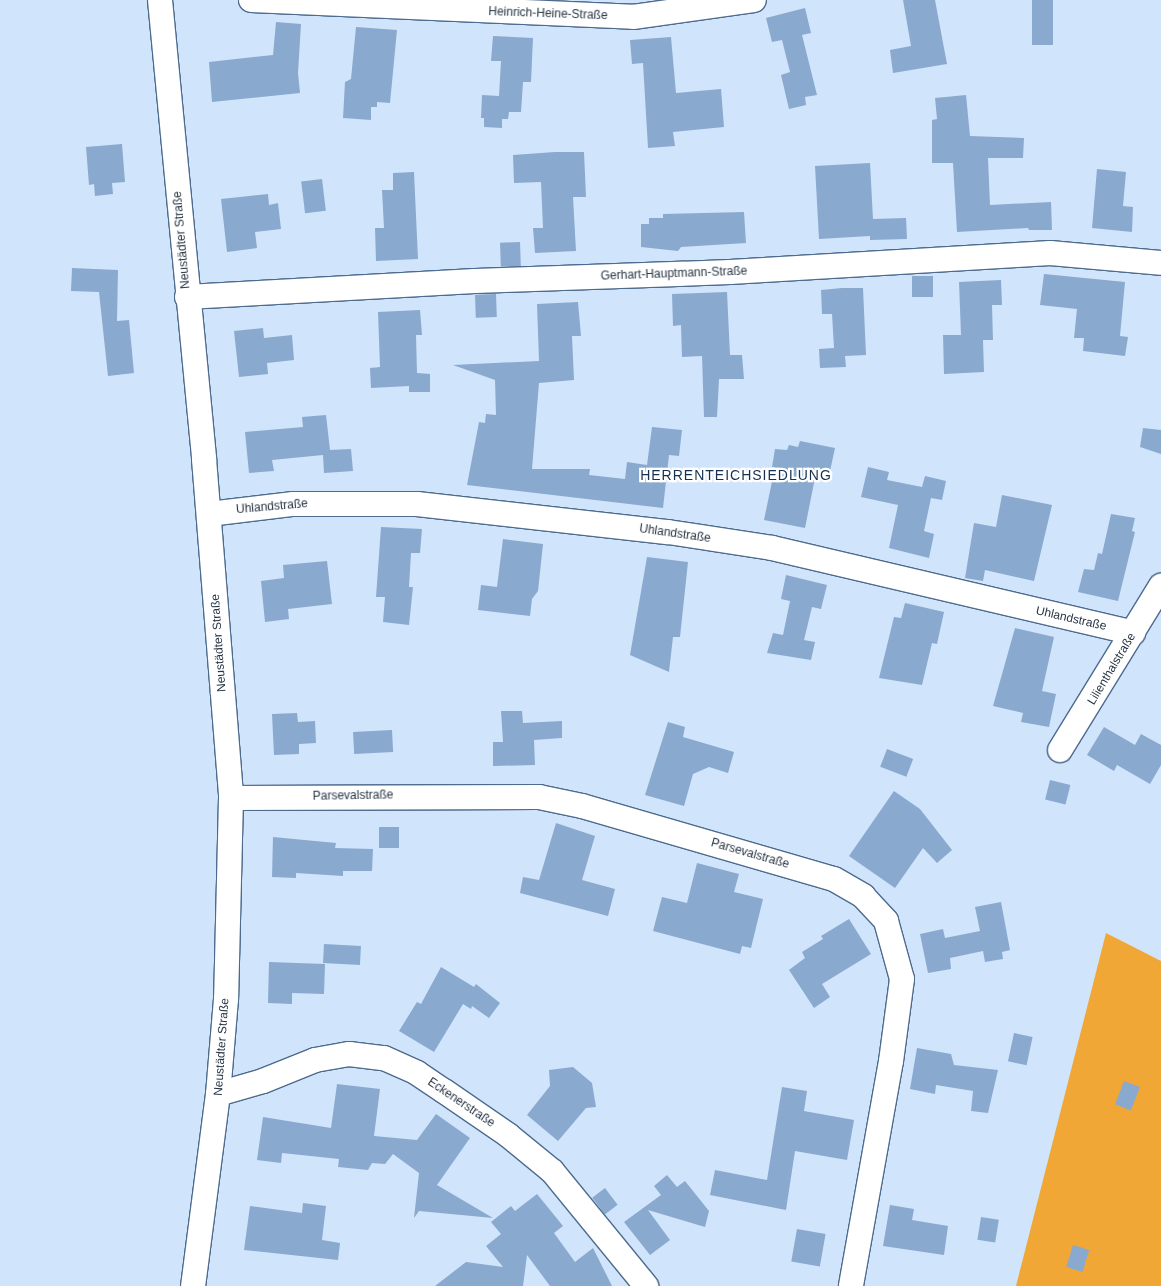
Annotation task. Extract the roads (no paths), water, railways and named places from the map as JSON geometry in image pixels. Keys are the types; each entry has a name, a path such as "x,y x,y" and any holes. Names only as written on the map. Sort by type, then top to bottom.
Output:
{"street":[{"name":"Neustädter Straße","path":"160,0 209,514 231,798 226,999 218,1094 193,1286"},
{"name":"Heinrich-Heine-Straße","path":"251,0 633,17 754,0"},
{"name":"Gerhart-Hauptmann-Straße","path":"187,297 475,281 730,272 1050,253 1161,263"},
{"name":"Uhlandstraße","path":"209,514 293,504 372,502 417,504 668,532 772,548 1133,633"},
{"name":"Lilienthalstraße","path":"1060,750 1161,586"},
{"name":"Parsevalstraße","path":"231,798 495,794 539,797 582,806 834,879 863,896 886,921 902,978 891,1061 851,1286"},
{"name":"Eckenerstraße","path":"218,1094 263,1081 315,1060 349,1054 392,1062 444,1091 508,1135 552,1171 646,1286"}],"district":[{"name":"HERRENTEICHSIEDLUNG","path":"736,475"}]}
